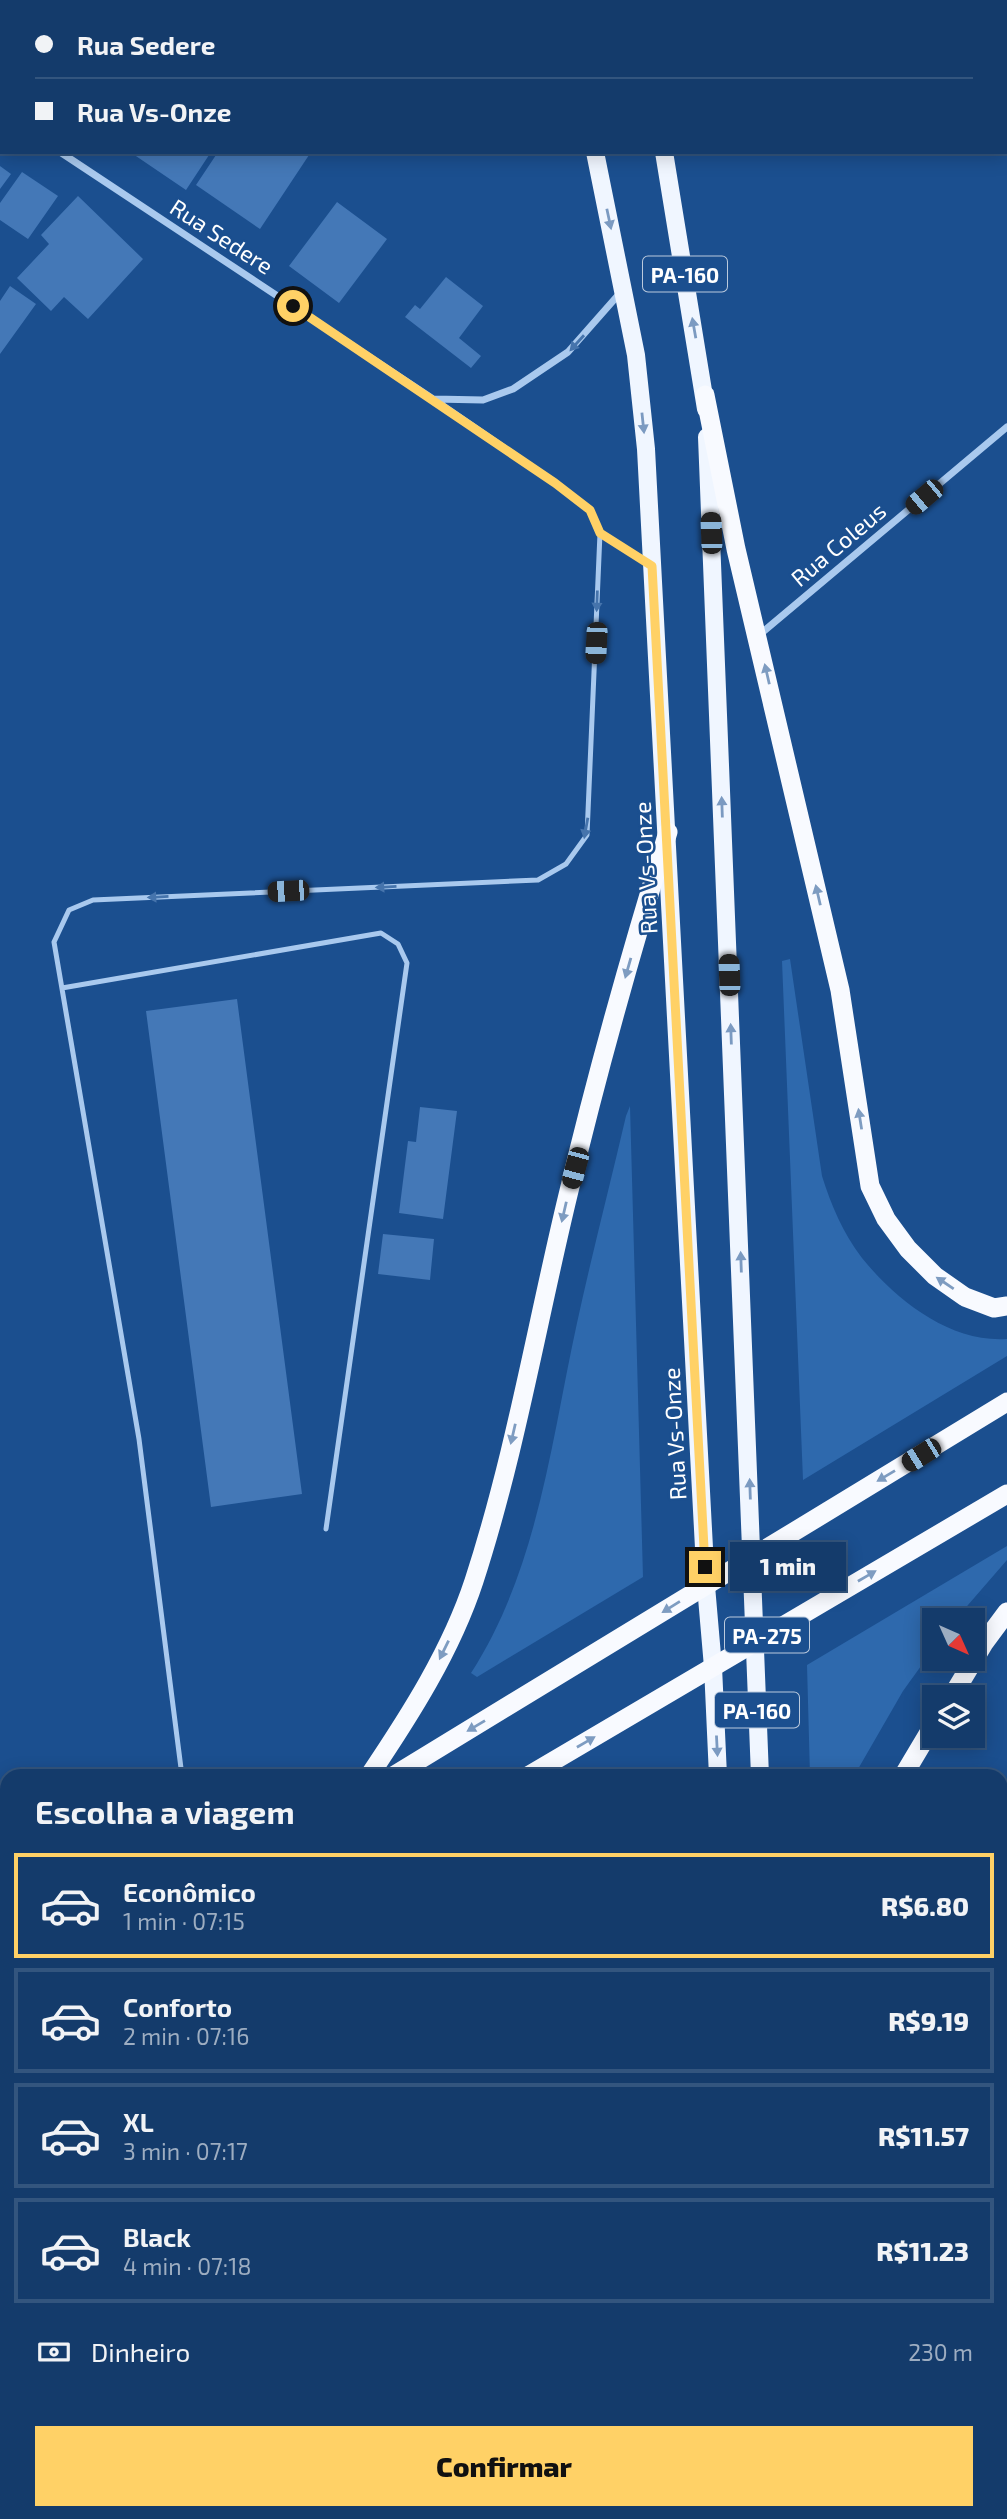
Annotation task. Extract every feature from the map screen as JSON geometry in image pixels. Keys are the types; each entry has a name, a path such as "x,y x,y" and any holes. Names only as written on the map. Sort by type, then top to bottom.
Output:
{"highway":[{"path":"705,395 736,549 840,990 870,1186 886,1220 908,1249 935,1276 965,1297 995,1308 1007,1306"},
{"path":"374,1769 406,1722 438,1662 474,1582 495,1509 568,1193 620,996 668,832"},
{"path":"405,1769 1007,1402"},
{"name":"PA-275","path":"539,1769 1007,1494"},
{"path":"959,1685 984,1643 1007,1612"},
{"path":"907,1769 922,1744"}],"main road":[{"name":"Rua Vs-Onze","path":"595,154 636,355 645,436 706,1586"},
{"name":"PA-160","path":"664,154 705,395 760,1769"},
{"name":"PA-160","path":"706,1586 718,1769"}],"street":[{"name":"Rua Sedere","path":"63,154 433,398 555,483 590,510 600,533 652,566"},
{"path":"433,398 483,400 513,389 568,352 622,292"},
{"name":"Rua Coleus","path":"758,636 1007,427"}],"lane":[{"path":"182,1769 139,1439 54,942 69,910 93,900 538,880 566,864 587,835 600,533"},
{"path":"62,988 381,933 398,944 407,964 326,1528"}],"shaded area":[{"path":"790,959 822,1176 843,1229 876,1274 926,1316 965,1334 1007,1339 1007,1356 803,1480 782,961"},
{"path":"630,1106 643,1577 477,1677 471,1673 494,1633 512,1591 539,1504 583,1297"},
{"path":"1007,1546 1007,1560 965,1608 922,1608 922,1665 903,1691 858,1769 810,1769 807,1665"}],"building":[{"path":"133,154 210,154 186,190"},
{"path":"217,154 310,154 260,229 196,185"},
{"path":"0,166 11,174 0,189"},
{"path":"22,172 58,196 28,239 0,220 0,203"},
{"path":"78,196 143,259 88,319 64,297 51,311 17,278 49,244 41,235"},
{"path":"337,202 387,239 339,303 289,266"},
{"path":"446,277 483,306 459,338 481,356 471,368 405,317 415,305 420,309"},
{"path":"10,286 36,304 0,354 0,301"},
{"path":"237,999 302,1494 211,1507 146,1011"},
{"path":"420,1107 457,1111 443,1219 399,1213 408,1141 416,1142"},
{"path":"383,1234 434,1239 430,1280 378,1274"}],"route":[{"path":"293,306 433,398 555,483 590,510 600,533 652,566 705,1567"}]}
